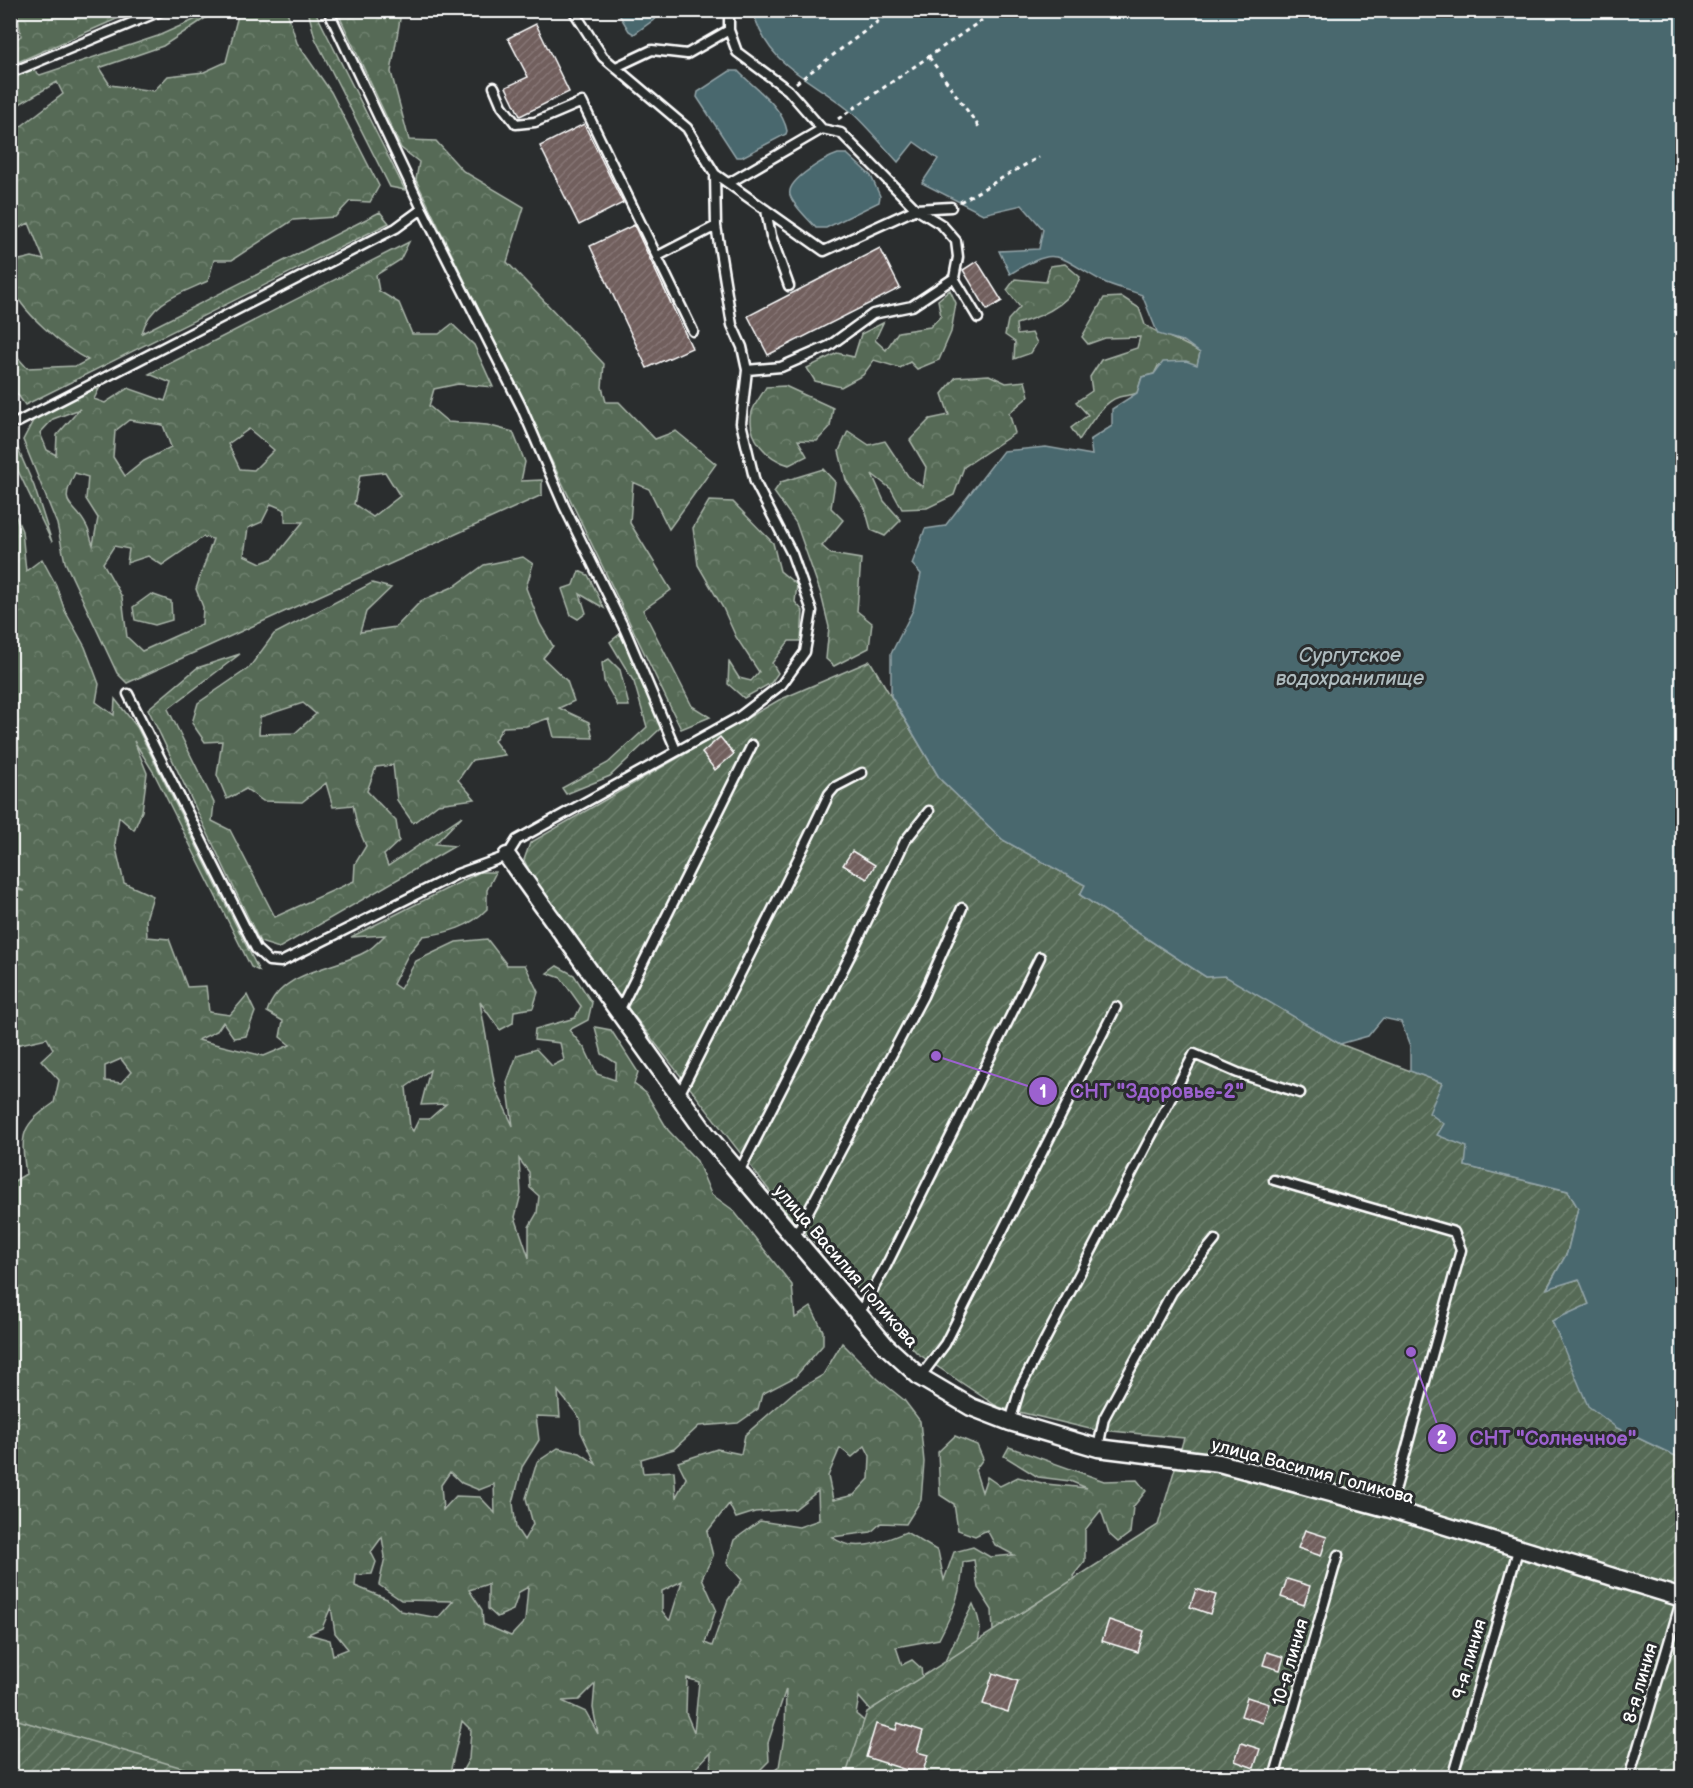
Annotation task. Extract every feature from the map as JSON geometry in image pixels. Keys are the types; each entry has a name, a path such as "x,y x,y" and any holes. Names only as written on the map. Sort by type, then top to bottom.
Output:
{"street":[{"name":"улица Василия Голикова","path":"507,856 678,1098 859,1315 886,1346 920,1377 971,1407 1010,1422 1098,1448 1219,1463 1390,1509 1518,1550 1682,1598"}],"lane":[{"path":"10,74 163,10"},
{"path":"328,10 422,209 521,406 564,506 625,630 676,750"},
{"path":"573,10 603,57 687,128 715,174 825,251 916,209 951,207"},
{"path":"729,10 729,30 737,52 788,90 822,129 842,133 916,209 942,225 956,240 958,257 954,278 978,318"},
{"path":"616,67 652,50 687,54 729,30"},
{"path":"494,87 502,106 516,124 536,122 582,102 693,331"},
{"path":"729,183 822,129"},
{"path":"128,694 256,949 269,961 281,962 457,874 507,856 517,840 676,750 740,717 782,684 805,652 812,611 792,554 755,482 741,423 747,370 742,347 732,325 716,226 715,174"},
{"path":"18,422 396,228 422,209"},
{"path":"766,210 771,236 789,286"},
{"path":"658,256 716,226"},
{"path":"747,370 781,367 828,346 873,314 912,306 954,278"},
{"path":"618,1014 752,745"},
{"path":"678,1098 750,952 786,885 829,794 835,787 862,773"},
{"path":"739,1172 846,965 905,841 929,811"},
{"path":"794,1238 923,996 962,908"},
{"path":"859,1315 886,1266 1040,957"},
{"path":"920,1377 945,1344 1116,1007"},
{"path":"1010,1422 1020,1388 1194,1054 1238,1073 1300,1093"},
{"path":"1274,1180 1454,1232 1461,1250 1390,1509"},
{"path":"1098,1448 1104,1418 1172,1292 1215,1239"},
{"name":"9-я линия","path":"1452,1778 1518,1550"},
{"name":"10-я линия","path":"1274,1778 1338,1555"},
{"name":"8-я линия","path":"1629,1778 1682,1598"}],"path":[{"path":"788,90 893,10"},
{"path":"822,129 982,20"},
{"path":"929,57 979,127"},
{"path":"951,207 1039,157"}],"green space":[{"path":"17,11 46,11 57,16 98,11 135,11 11,65 11,43 21,36"},
{"path":"214,11 228,11 207,17 163,46 99,68 110,85 154,91 168,76 204,72 226,62 239,11 287,11 297,43 331,92 379,186 370,202 350,201 335,217 293,220 232,260 214,260 208,281 178,294 160,306 146,322 142,333 380,212 389,223 25,405 11,385 11,350 27,368 77,366 88,360 44,328 23,306 12,285 11,262 32,257 44,260 29,223 11,232 11,134 63,94 57,82 11,109 11,77 32,69 40,75 158,36"},
{"path":"308,11 315,11 405,190 390,187 315,38"},
{"path":"337,11 396,11 400,19 391,72 409,140 436,141 463,171 524,207 507,262 604,364 602,387 606,402 619,402 655,439 676,431 716,464 669,529 649,489 633,482 630,523 671,590 643,610 692,706 710,717 681,729 416,180 419,162 401,148"},
{"path":"409,242 400,260 376,275 379,291 399,303 412,334 439,334 452,324 474,345 493,387 458,384 434,389 429,406 448,422 487,425 513,432 525,462 521,481 542,480 542,495 127,683 117,673 65,562 57,524 23,440 35,417 101,385 94,399 105,403 128,388 165,401 171,383 149,374","holes":["80,409 57,435 56,455 47,450 40,433 53,419","129,420 163,425 171,447 144,461 125,476 113,457 115,431","249,429 274,450 254,470 240,469 228,444","385,472 400,496 373,517 354,504 360,475","75,473 88,477 86,499 98,518 93,545 87,527 69,503 67,493","271,504 285,510 285,522 303,522 274,558 261,563 244,555 248,528 262,522","203,537 213,539 196,589 203,607 202,624 142,651 127,637 122,597 103,563 114,546 129,549 127,563 148,556 162,565"]},
{"path":"1065,264 1080,277 1076,286 1063,302 1054,308 1035,318 1016,324 1017,335 1032,333 1037,343 1031,353 1014,359 1015,342 1005,335 1008,320 1020,307 1007,290 1015,279 1046,282 1050,266"},
{"path":"950,290 956,303 951,332 939,360 917,369 910,362 900,368 874,360 863,375 841,387 815,381 807,368 837,353 854,357 861,334 883,323 875,340 886,350 898,332 930,327 941,316 938,300"},
{"path":"1122,297 1139,308 1145,325 1200,353 1197,366 1158,366 1154,374 1142,377 1137,393 1119,397 1107,404 1096,415 1079,440 1071,428 1088,415 1076,402 1092,391 1090,377 1101,360 1137,348 1140,337 1105,338 1088,344 1082,337 1104,298"},
{"path":"989,375 1006,383 1025,381 1029,396 1009,413 1015,433 964,467 954,495 927,508 902,509 891,489 872,474 884,501 901,520 885,536 871,530 865,508 846,480 839,451 848,431 869,445 885,441 908,476 923,487 926,467 910,440 930,419 949,415 942,394 956,377"},
{"path":"785,386 833,408 830,427 817,441 798,440 807,456 789,465 774,458 760,446 752,430 751,421 753,409 766,387"},
{"path":"11,433 34,486 52,542 11,456"},
{"path":"823,469 835,482 831,508 843,520 822,546 831,554 861,559 857,611 872,623 869,648 834,666 826,659 829,627 821,594 796,523 774,492 781,482"},
{"path":"709,501 733,502 773,543 780,571 797,585 795,602 803,611 801,641 789,641 772,663 778,673 771,683 744,698 728,684 729,662 739,678 751,681 759,672 736,637 723,608 698,565 693,528"},
{"path":"10,503 22,531 26,571 42,559 56,585 65,611 85,647 99,684 96,702 114,715 115,699 137,727 259,971 251,967 154,773 134,741 147,773 142,811 134,830 119,817 115,844 124,883 153,896 146,919 147,937 169,939 187,987 206,986 209,1012 230,1015 247,995 255,1012 246,1036 234,1038 223,1022 217,1031 198,1040 264,1056 290,1045 280,1037 283,1021 267,1012 283,987 310,973 367,951 385,935 351,937 480,872 496,872 487,890 487,909 466,925 423,936 409,953 393,984 400,989 416,961 456,942 487,939 507,965 525,965 538,992 533,1008 514,1011 513,1023 500,1030 480,1002 495,1087 513,1126 507,1082 517,1055 536,1049 552,1066 564,1060 560,1043 534,1040 535,1029 575,1018 581,1006 561,978 547,973 557,966 574,975 592,1003 588,1020 569,1030 585,1049 597,1074 615,1080 616,1063 602,1054 595,1027 611,1030 638,1072 634,1084 646,1093 668,1130 697,1161 711,1194 733,1210 792,1285 795,1318 811,1307 823,1331 823,1345 795,1377 762,1394 758,1409 738,1423 699,1426 674,1449 641,1459 643,1473 674,1471 676,1497 686,1478 678,1462 717,1449 741,1454 745,1435 794,1392 823,1375 842,1343 878,1379 904,1400 920,1421 924,1462 921,1500 906,1524 881,1523 871,1532 832,1537 841,1542 849,1545 868,1545 906,1532 938,1551 944,1580 954,1552 973,1547 990,1557 1014,1555 995,1545 987,1530 975,1536 958,1530 954,1504 940,1495 938,1452 955,1436 977,1445 983,1459 975,1470 982,1492 987,1477 1000,1486 1018,1477 1046,1484 1087,1488 1070,1481 1038,1477 1004,1456 1009,1447 1104,1481 1137,1480 1146,1491 1133,1507 1130,1533 1118,1542 1109,1534 1101,1510 1085,1530 1085,1561 1073,1576 1090,1591 1121,1586 1140,1577 1153,1562 1157,1551 1159,1525 1169,1508 1183,1524 1179,1545 1191,1556 1195,1582 1181,1598 1192,1614 1216,1619 1226,1628 1219,1640 1189,1631 1160,1681 1150,1666 1145,1681 1156,1697 1157,1717 1146,1728 1140,1761 1113,1772 1082,1752 1075,1730 1061,1731 1036,1710 1027,1720 1050,1737 1038,1759 1022,1765 1010,1749 1008,1712 1020,1700 1015,1685 994,1655 992,1610 978,1588 974,1560 963,1562 956,1602 939,1639 896,1647 902,1665 912,1660 921,1668 924,1691 943,1665 973,1604 980,1627 971,1669 972,1681 997,1697 1002,1740 997,1777 968,1777 973,1771 954,1772 952,1777 940,1777 950,1767 956,1748 929,1753 926,1726 905,1744 892,1735 892,1717 877,1718 859,1697 856,1714 884,1741 893,1757 896,1777 766,1777 779,1767 785,1731 786,1689 768,1743 769,1761 753,1777 710,1777 711,1752 687,1777 459,1777 469,1759 471,1730 462,1721 449,1777 11,1777 11,1183 26,1174 23,1149 25,1132 35,1118 54,1103 59,1080 41,1060 53,1049 47,1038 16,1045 11,1044 11,889 24,891 10,884","holes":["121,1059 131,1072 121,1083 105,1081 105,1066","430,1070 421,1105 446,1104 429,1119 419,1119 413,1131 410,1127 406,1087","519,1159 529,1172 530,1188 539,1196 537,1213 529,1227 529,1258 515,1217 521,1194","558,1391 580,1418 581,1432 596,1464 580,1453 558,1448 537,1462 526,1498 533,1524 524,1540 516,1528 513,1503 522,1467 539,1440 536,1416 560,1417","865,1446 870,1456 869,1479 854,1495 833,1500 828,1476 840,1448 852,1457","450,1472 462,1483 479,1490 494,1484 495,1513 480,1497 456,1496 443,1510 441,1485","818,1491 819,1520 799,1527 760,1521 734,1540 727,1563 742,1580 728,1600 712,1646 705,1643 716,1609 702,1578 713,1556 707,1532 729,1504 736,1518 755,1512 795,1509","382,1537 385,1557 379,1585 401,1600 453,1601 438,1618 401,1611 387,1599 355,1586 356,1575 372,1574 376,1562 371,1552","682,1581 669,1620 662,1611 662,1591","488,1584 488,1609 497,1617 513,1610 519,1592 528,1587 525,1621 511,1636 483,1624 482,1610 469,1590","331,1607 335,1633 348,1649 333,1655 330,1640 308,1634 322,1628","687,1678 699,1682 694,1732 686,1713","595,1684 593,1708 598,1734 586,1712 562,1701 579,1700"]},
{"path":"523,557 533,564 526,588 540,624 553,646 543,658 567,681 574,701 559,708 589,722 593,738 554,737 549,718 526,726 503,727 494,741 505,755 472,760 458,780 475,799 438,804 413,823 397,800 393,765 376,767 367,791 396,821 399,841 384,855 388,866 462,816 435,844 455,846 279,948 260,942 148,709 197,668 240,654 168,709 214,803 212,821 230,830 275,917 354,881 355,864 366,846 357,825 353,805 333,807 326,783 302,802 263,801 246,789 227,799 217,775 222,741 205,742 192,723 198,703 249,668 274,634 372,583 391,588 366,612 360,632 396,627 421,601 455,586 484,565","holes":["303,703 316,714 295,733 259,734 260,717"]},
{"path":"579,571 588,575 604,608 580,594 586,613 578,619 571,615 562,589 574,585"},
{"path":"151,594 171,601 172,620 155,625 135,620 133,607"},
{"path":"620,634 644,678 661,728 610,776 566,794 562,788 608,763 647,727 634,682 610,642"},
{"path":"609,659 620,670 629,706 618,706 604,681 602,663"},
{"path":"870,661 940,779 1003,840 1085,885 1080,895 1206,977 1225,975 1340,1044 1442,1083 1444,1124 1438,1135 1468,1147 1465,1166 1568,1191 1578,1208 1567,1253 1547,1288 1580,1279 1589,1305 1552,1321 1617,1428 1682,1459 1682,1777 845,1777 867,1712 1158,1525 1184,1438 1090,1429 998,1407 917,1353 786,1212 542,897 524,860 530,843 779,700"},
{"path":"11,1718 214,1777 11,1777"}],"water":[{"path":"617,11 666,11 634,34 629,31"},
{"name":"Сургутское водохранилище","path":"753,11 1682,11 1682,1459 1617,1428 1588,1406 1552,1321 1589,1304 1579,1279 1547,1289 1567,1253 1578,1208 1568,1191 1465,1166 1467,1147 1437,1135 1444,1124 1429,1113 1442,1083 1410,1071 1410,1046 1401,1022 1383,1018 1368,1036 1340,1044 1225,976 1206,977 1080,895 1085,885 1003,840 940,779 891,696 891,654 913,610 921,574 912,564 925,529 945,526 1003,451 1046,447 1092,455 1090,440 1112,426 1112,409 1137,393 1142,377 1154,374 1163,362 1186,361 1197,365 1200,353 1185,342 1158,334 1142,295 1107,283 1066,260 1057,257 1039,259 1010,274 999,251 1039,249 1043,229 1022,205 983,214 922,183 938,159 914,142 898,162 850,111 780,59 760,30"},
{"path":"730,71 738,71 774,105 787,131 786,134 742,157 736,157 697,97 698,92"},
{"path":"838,154 847,154 871,176 880,196 879,202 826,228 816,228 794,204 790,189 808,170"}],"building":[{"path":"536,24 569,92 520,116 506,87 528,77 508,38"},
{"path":"584,124 623,203 579,225 540,146"},
{"path":"634,225 692,348 647,368 590,246"},
{"path":"880,248 900,288 768,355 748,316"},
{"path":"977,261 1002,301 987,310 963,270"},
{"path":"720,737 734,754 715,770 702,753"},
{"path":"852,851 875,865 867,879 843,865"},
{"path":"1305,1530 1327,1537 1321,1556 1298,1548"},
{"path":"1287,1579 1310,1586 1304,1605 1281,1597"},
{"path":"1196,1589 1216,1595 1210,1614 1190,1607"},
{"path":"1109,1620 1144,1631 1138,1652 1102,1641"},
{"path":"1267,1652 1284,1657 1280,1670 1263,1665"},
{"path":"993,1673 1018,1681 1008,1712 983,1704"},
{"path":"1247,1697 1269,1704 1263,1723 1241,1716"},
{"path":"898,1723 923,1731 917,1752 928,1755 922,1775 866,1757 876,1724 896,1730"},
{"path":"1241,1743 1260,1749 1254,1768 1235,1761"}],"place":[{"name":"СНТ \"Здоровье-2\"","path":"936,1056"},
{"name":"СНТ \"Солнечное\"","path":"1411,1352"}]}
